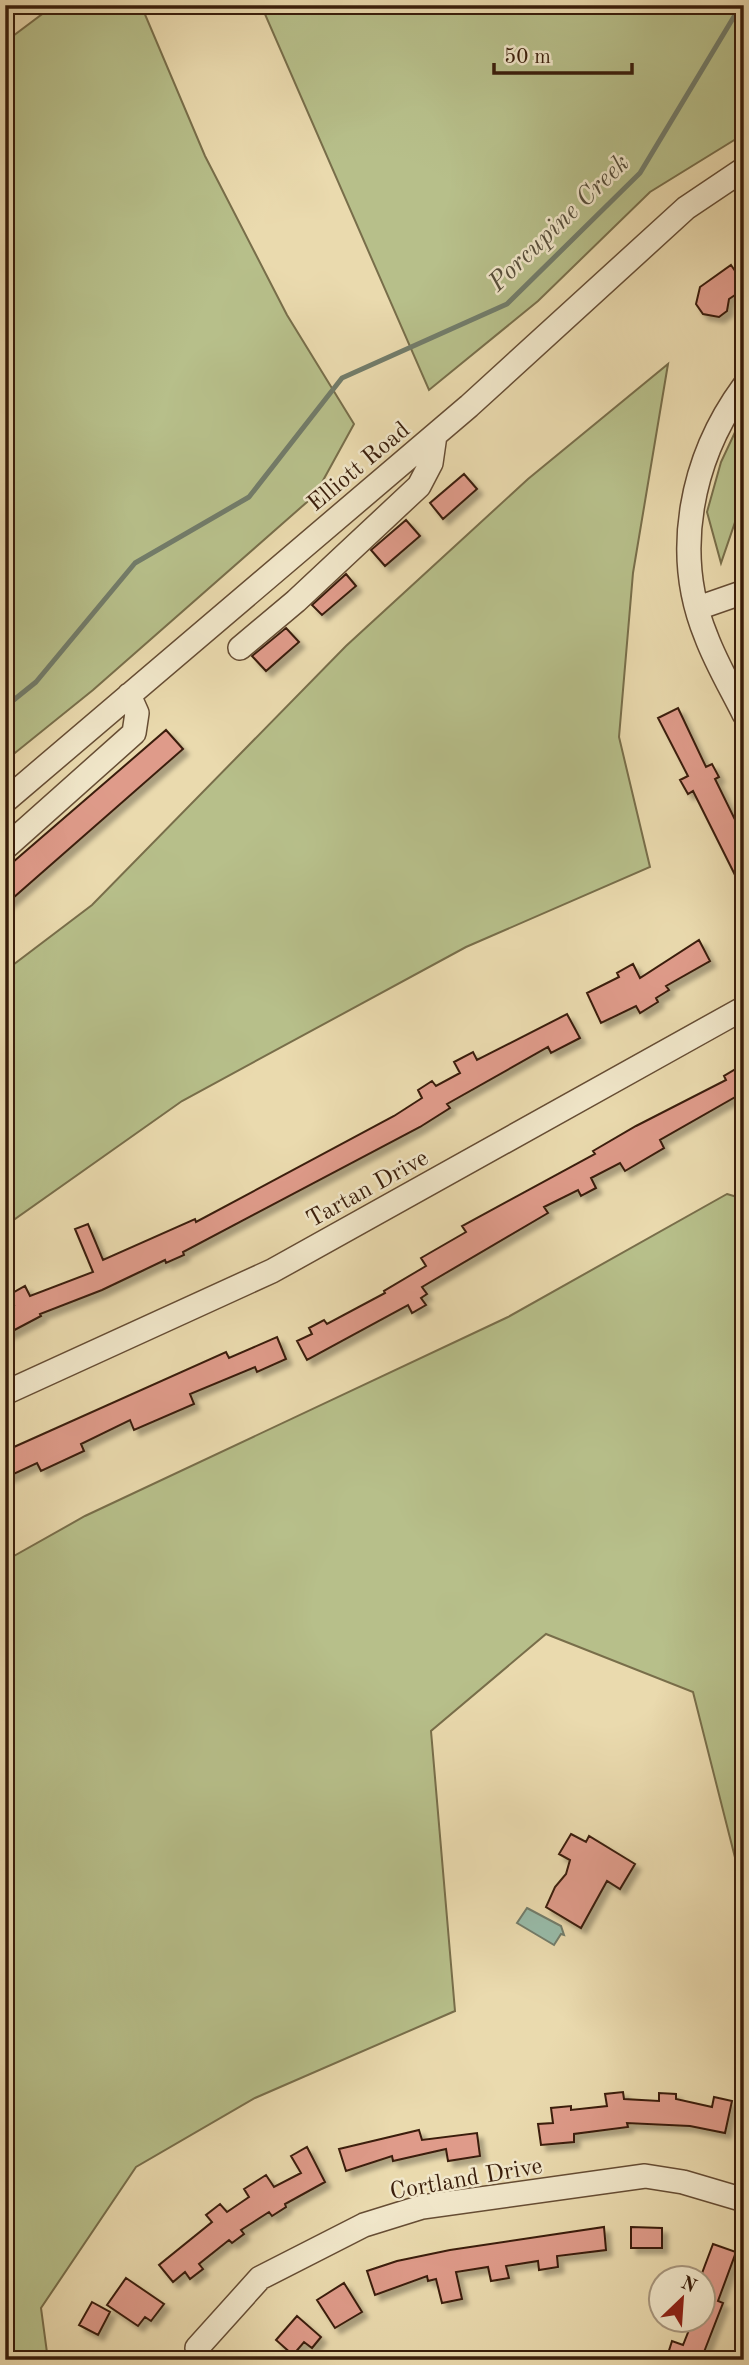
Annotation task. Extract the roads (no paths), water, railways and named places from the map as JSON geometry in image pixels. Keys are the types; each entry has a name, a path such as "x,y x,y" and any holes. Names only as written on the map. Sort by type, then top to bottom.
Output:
{"street":[{"name":"Elliott Road","path":"5,801 435,435 687,208 744,169"},
{"path":"744,386 728,408 694,495 688,530 690,578 705,635 744,714"},
{"path":"240,648 296,601 419,486 431,463 435,435"},
{"path":"698,608 744,592"},
{"path":"5,848 134,733 136,713 129,695"},
{"name":"Tartan Drive","path":"5,1393 272,1272 744,1008"},
{"name":"Cortland Drive","path":"198,2348 260,2278 364,2225 422,2207 645,2176 683,2182 744,2200"}],"waterway":[{"name":"Porcupine Creek","path":"5,707 36,682 135,563 249,497 342,378 507,304 640,173 741,5"}]}
